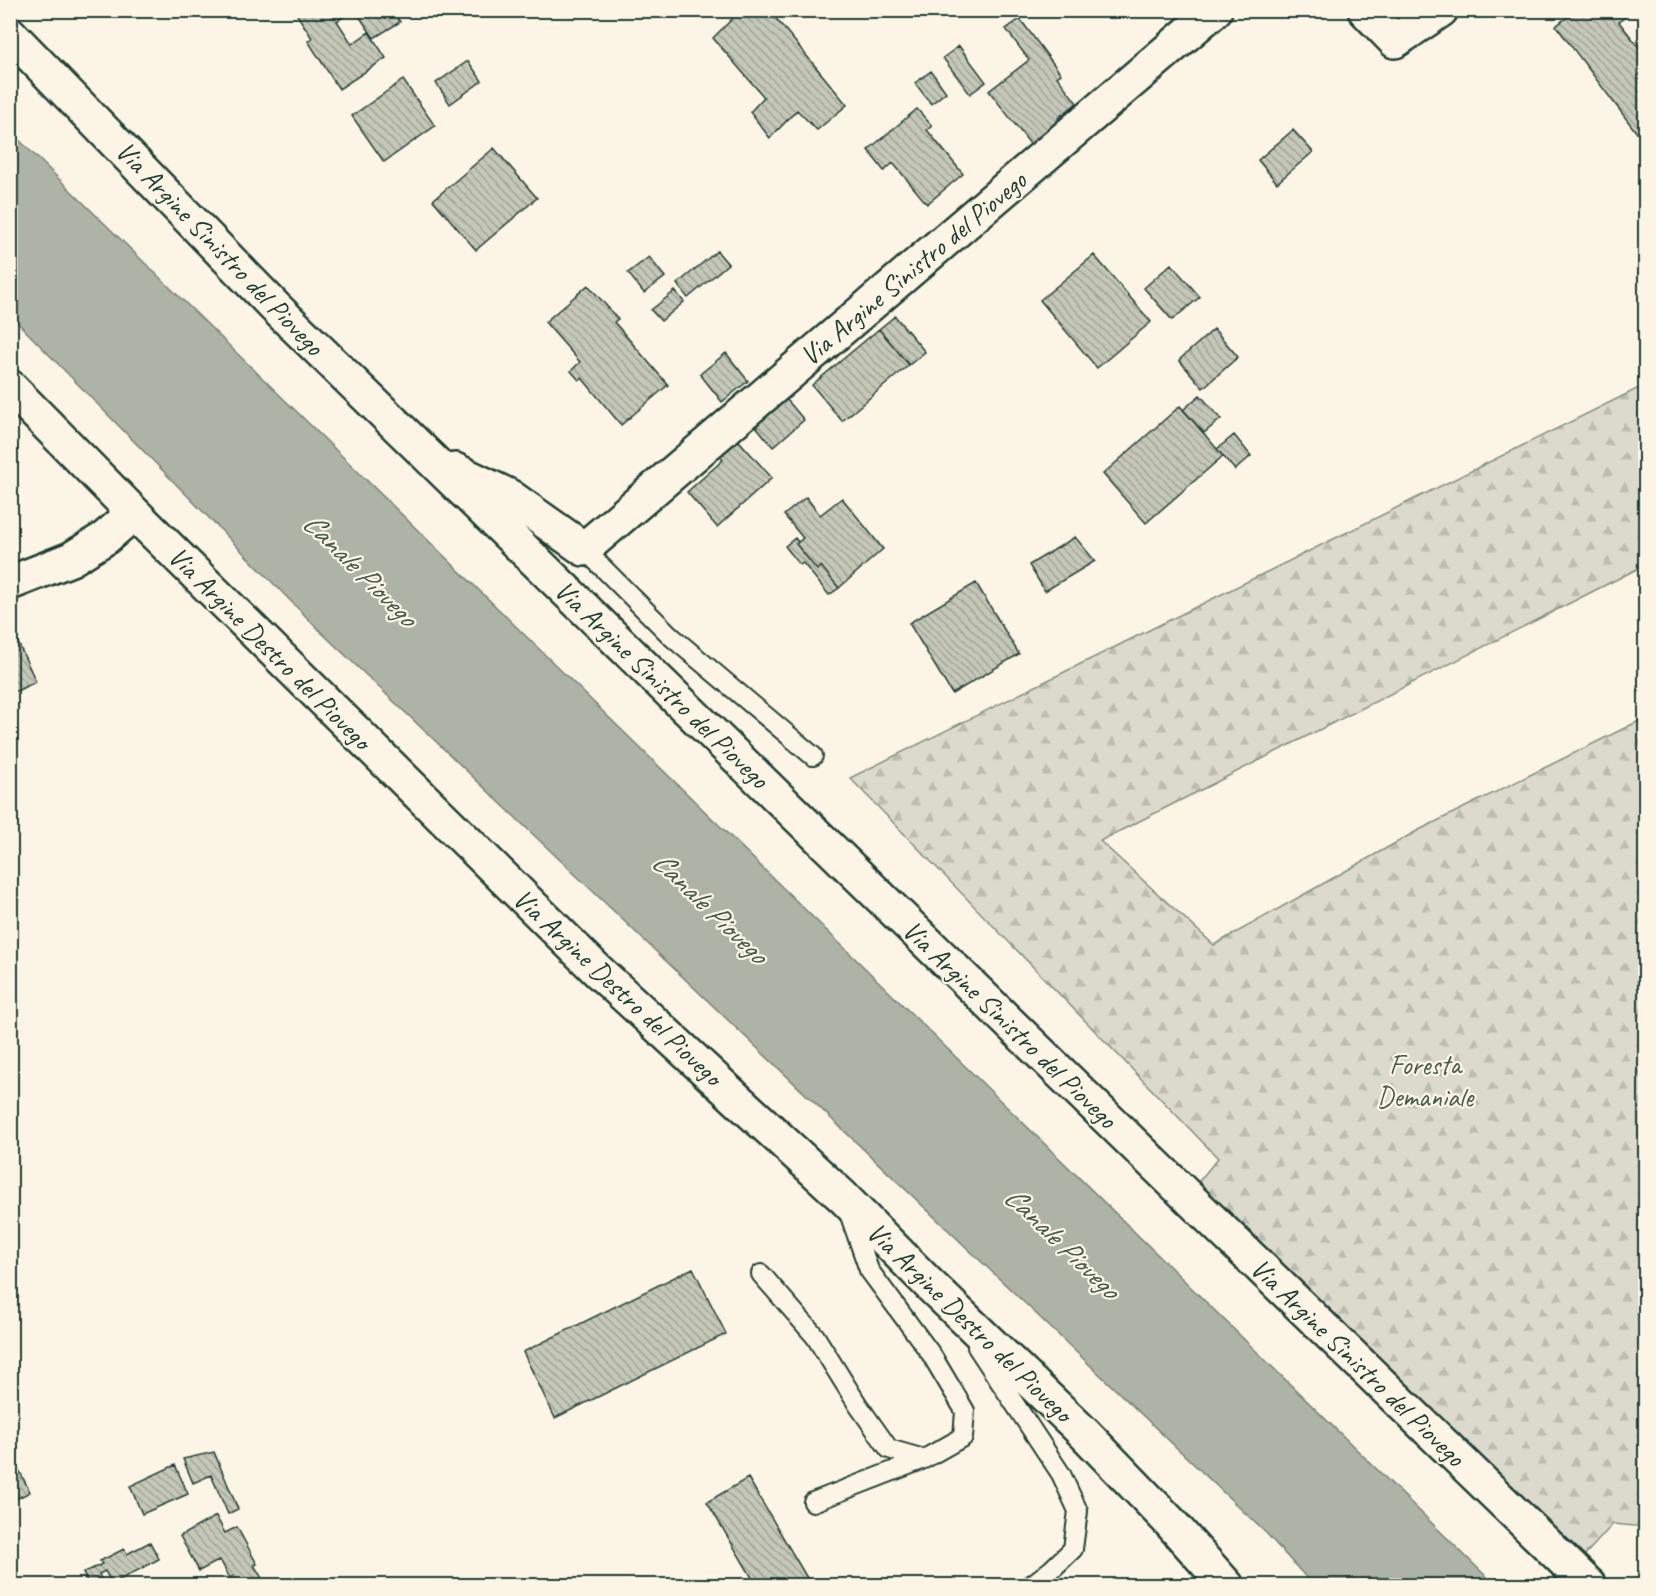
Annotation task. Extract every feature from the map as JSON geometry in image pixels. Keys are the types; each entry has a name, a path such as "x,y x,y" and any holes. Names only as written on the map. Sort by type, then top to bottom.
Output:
{"street":[{"name":"Via Argine Sinistro del Piovego","path":"432,459 508,496 584,549 1215,10"},
{"path":"1365,10 1395,41 1441,10"},
{"name":"Via Argine Sinistro del Piovego","path":"10,34 275,307 1590,1586"},
{"name":"Via Argine Destro del Piovego","path":"10,387 134,513 598,971 843,1197 931,1286 1085,1434 1170,1522 1227,1586"},
{"path":"10,583 71,559 105,538 134,513"}],"lane":[{"name":"Via Argine Sinistro del Piovego","path":"584,549 672,637 813,756"},
{"path":"813,1502 924,1459 963,1437 965,1411 931,1354 869,1270 843,1197"},
{"path":"760,1274 815,1336 858,1405 889,1449 924,1459"},
{"path":"931,1286 987,1361 1061,1474 1078,1512 1073,1549 1030,1586"}],"green space":[{"name":"Foresta Demaniale","path":"1645,385 1645,565 1100,841 1214,945 1417,831 1645,718 1645,1527 1613,1524 1583,1557 1187,1196 1218,1158 850,778"}],"water":[{"name":"Canale Piovego","path":"10,131 1495,1585 1313,1585 1267,1534 322,633 11,316"}],"building":[{"path":"294,10 341,10 345,16 337,21 352,44 369,32 386,58 339,89 308,41 312,38"},
{"path":"355,10 393,10 400,22 374,38"},
{"path":"745,10 769,10 847,105 817,130 797,110 770,138 750,112 764,97 713,38"},
{"path":"1576,10 1634,10 1619,22 1646,56 1646,145 1556,26"},
{"path":"1020,19 1061,74 1057,77 1077,103 1058,118 1064,126 1034,149 989,91 1029,60 1006,29"},
{"path":"959,46 986,82 970,94 943,58"},
{"path":"468,61 482,81 450,104 436,83"},
{"path":"931,71 946,92 931,104 915,83"},
{"path":"403,80 435,126 384,162 352,116"},
{"path":"917,109 932,126 927,130 963,174 927,204 893,163 884,171 868,150"},
{"path":"1293,130 1313,152 1277,183 1258,160"},
{"path":"494,148 537,198 476,250 433,200"},
{"path":"717,251 728,264 688,298 677,284"},
{"path":"1094,255 1151,322 1097,368 1040,300"},
{"path":"649,257 665,277 644,293 628,273"},
{"path":"1171,264 1200,297 1172,320 1144,288"},
{"path":"588,285 618,319 614,322 668,385 621,425 582,378 579,380 571,371 580,362 545,322"},
{"path":"675,291 684,302 661,321 651,310"},
{"path":"895,316 925,352 909,365 879,329"},
{"path":"879,329 909,365 842,421 812,385"},
{"path":"1214,329 1238,357 1203,388 1179,360"},
{"path":"726,353 748,381 722,402 700,374"},
{"path":"782,394 804,420 773,447 751,420"},
{"path":"1200,395 1221,419 1204,433 1183,410"},
{"path":"1180,406 1223,456 1146,523 1103,474"},
{"path":"732,433 772,478 717,527 687,492 723,460 713,449"},
{"path":"1234,435 1251,456 1235,470 1217,449"},
{"path":"806,497 820,515 842,498 883,549 839,588 821,566 817,570 796,544 803,538 784,515"},
{"path":"1075,537 1095,561 1045,591 1029,565"},
{"path":"795,538 798,542 796,544 817,570 821,566 839,588 829,595 803,563 800,565 785,546"},
{"path":"976,583 1019,654 952,694 909,623"},
{"path":"10,625 36,682 10,694"},
{"path":"693,1268 726,1334 555,1418 523,1352"},
{"path":"10,1452 30,1492 10,1502"},
{"path":"214,1452 238,1509 228,1514 211,1475 193,1483 183,1459"},
{"path":"175,1465 188,1494 142,1514 130,1486"},
{"path":"748,1478 810,1583 808,1586 757,1586 707,1502"},
{"path":"216,1516 225,1533 237,1527 257,1564 254,1565 263,1580 260,1582 262,1586 238,1586 233,1576 230,1578 220,1560 199,1571 180,1536"},
{"path":"150,1542 159,1559 112,1584 105,1571 99,1574 104,1586 89,1586 83,1573 102,1564 100,1561 124,1549 127,1554"}]}
